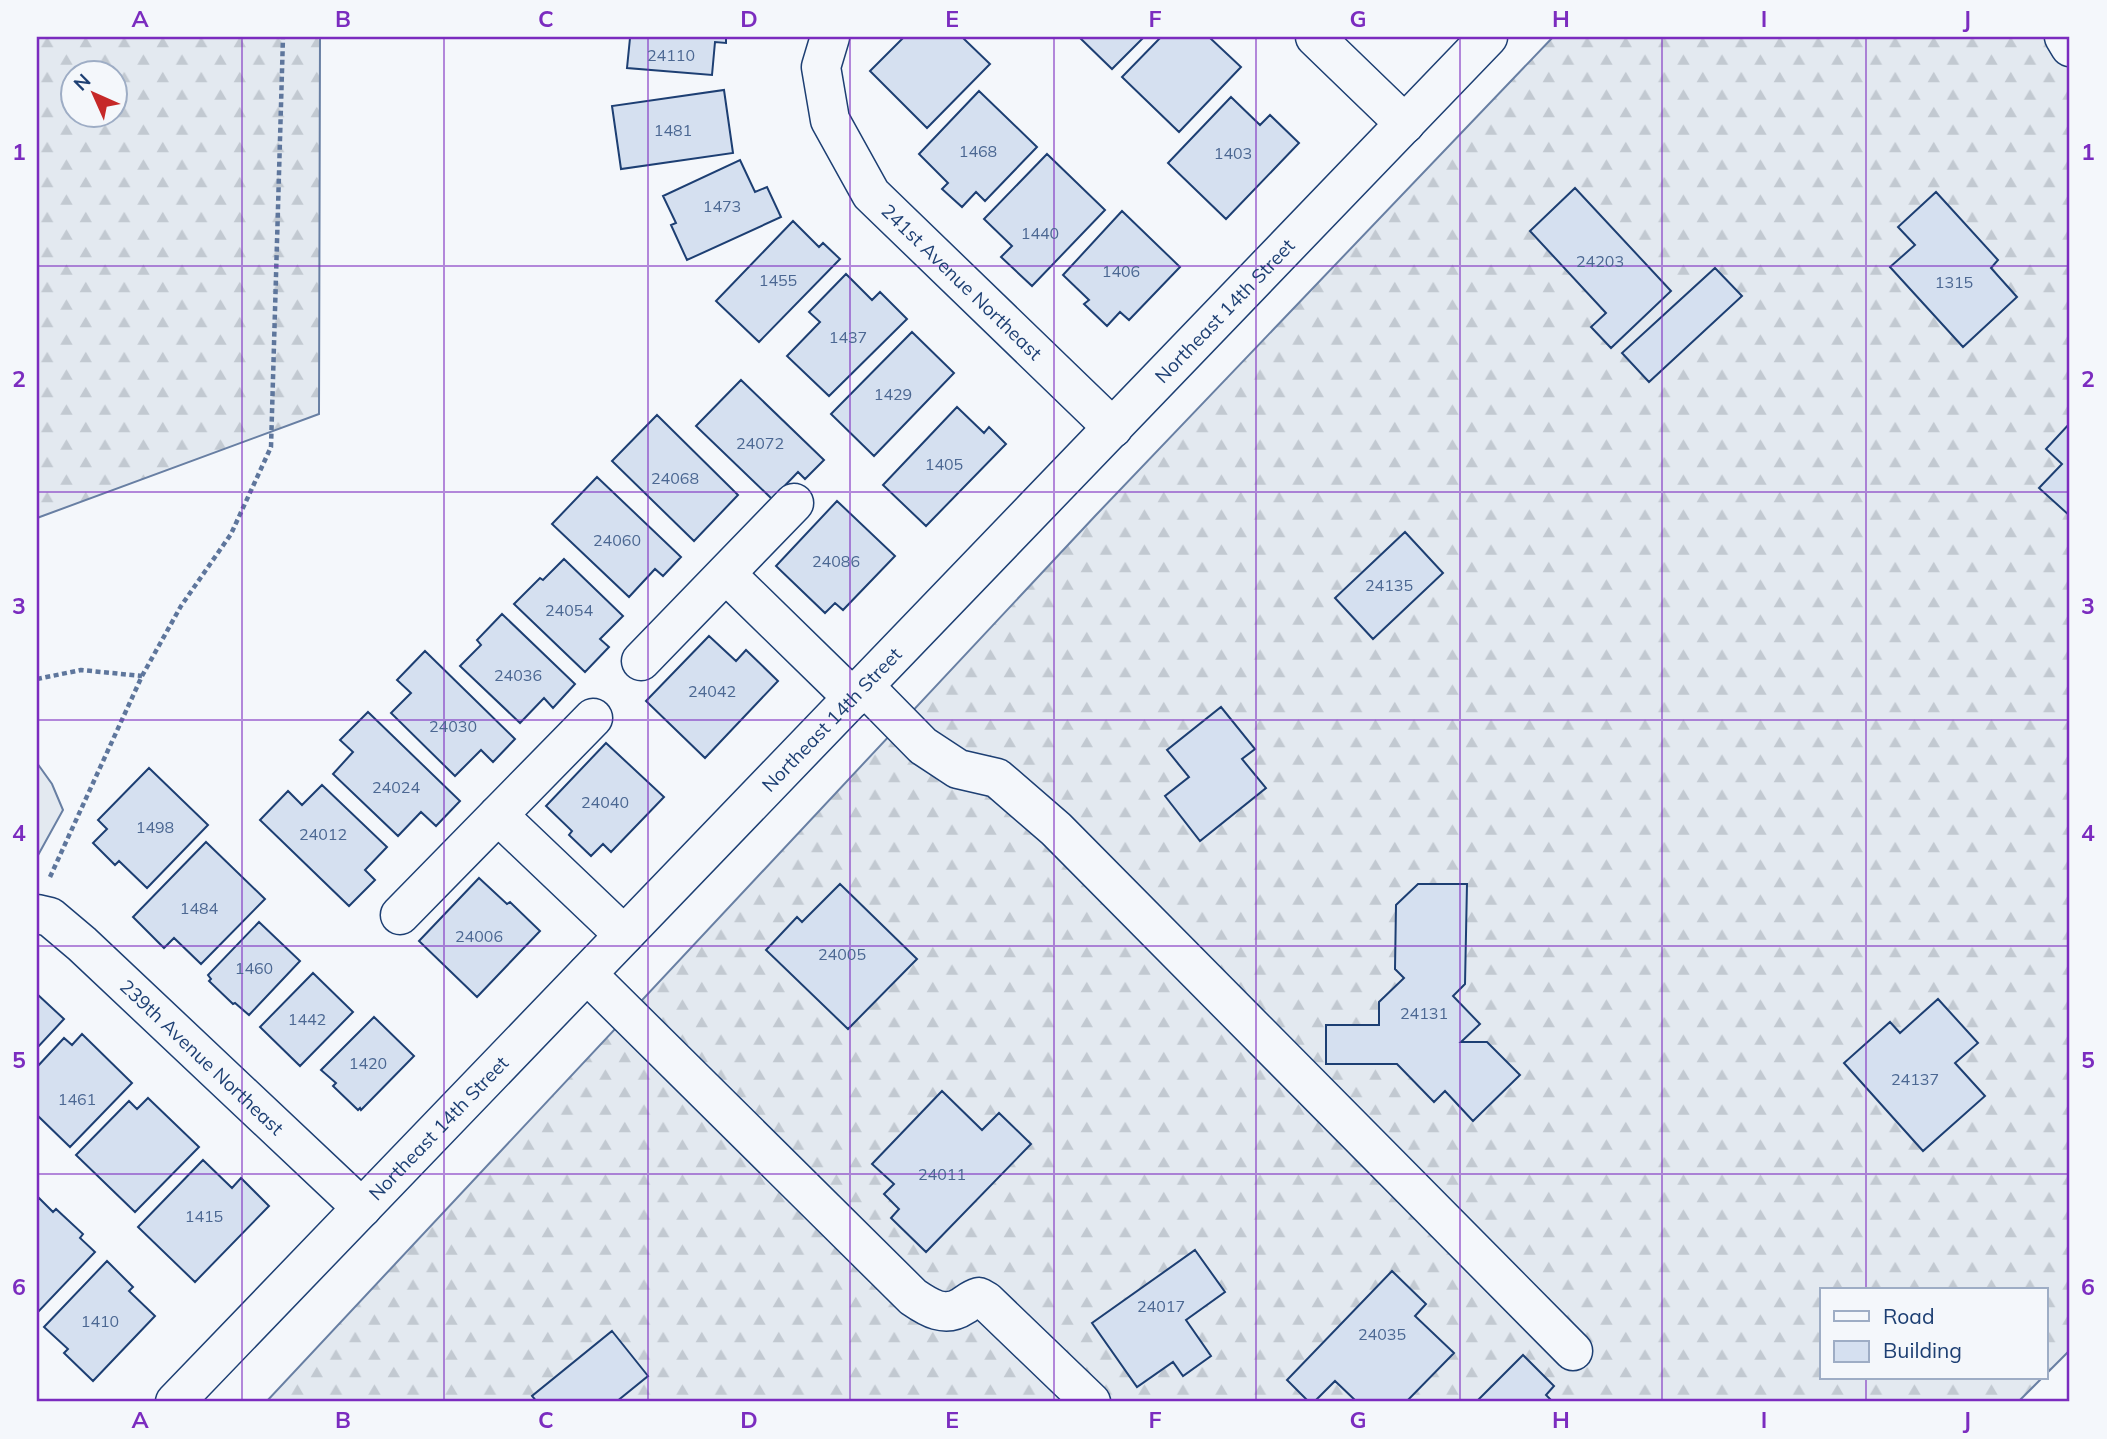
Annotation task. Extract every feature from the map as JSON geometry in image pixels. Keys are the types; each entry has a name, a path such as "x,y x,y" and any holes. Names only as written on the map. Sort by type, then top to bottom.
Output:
{"street":[{"name":"241st Avenue Northeast","path":"830,37 821,67 830,120 871,194 1112,428"},
{"path":"1315,37 1405,124"},
{"name":"Northeast 14th Street","path":"178,1401 1488,37"},
{"path":"2064,37 2070,47"},
{"path":"641,660 794,503"},
{"path":"726,574 923,746 958,769 997,778 1056,829 1573,1351"},
{"path":"400,915 593,719"},
{"path":"498,815 624,935"},
{"name":"239th Avenue Northeast","path":"42,899 50,917 362,1208"},
{"path":"587,974 913,1297 934,1311 946,1312 960,1308 979,1297 1091,1402"}],"path":[{"path":"42,899 142,676 181,606 231,534 271,447 282,37"},
{"path":"37,679 81,670 142,676"}],"green space":[{"path":"37,37 320,37 319,414 37,518"},
{"path":"1553,37 2070,37 2070,1350 2048,1372 2048,1288 1820,1288 1820,1380 2040,1380 2018,1402 266,1402 1096,515"},
{"path":"37,763 52,784 63,810 37,857"}],"building":[{"path":"624,37 726,37 726,43 715,42 712,75 627,68 630,38"},
{"path":"904,37 962,37 990,64 927,128 870,71"},
{"path":"1079,37 1144,37 1112,69"},
{"path":"1161,37 1209,37 1241,67 1179,132 1122,77"},
{"path":"724,90 733,153 621,169 612,106"},
{"path":"979,91 1037,147 985,201 976,192 962,207 942,189 948,183 919,154"},
{"path":"1231,97 1260,125 1270,115 1299,143 1226,219 1168,163"},
{"path":"1047,154 1105,210 1032,286 1001,257 1012,246 984,219"},
{"path":"740,160 755,192 767,187 781,217 687,260 671,225 676,223 663,196"},
{"path":"1575,188 1671,291 1611,348 1591,327 1606,313 1530,231"},
{"path":"1936,192 1998,260 1991,268 2017,297 1963,347 1890,267 1915,245 1898,227"},
{"path":"1122,211 1180,267 1129,320 1120,312 1107,326 1084,304 1089,300 1063,275"},
{"path":"793,221 819,247 823,243 840,259 759,342 716,301"},
{"path":"1715,268 1742,296 1649,382 1622,353"},
{"path":"846,274 872,300 880,292 907,319 829,396 787,356 820,322 809,312"},
{"path":"912,332 954,373 874,456 831,414"},
{"path":"741,380 824,460 805,479 798,472 772,499 696,426"},
{"path":"957,407 984,433 989,427 1006,444 926,526 883,485"},
{"path":"657,415 738,495 694,541 612,461"},
{"path":"2070,423 2070,516 2039,488 2062,464 2046,449"},
{"path":"597,477 681,557 663,576 655,569 629,597 552,524"},
{"path":"837,501 895,556 843,610 835,603 825,613 776,566"},
{"path":"1405,532 1443,573 1373,639 1335,598"},
{"path":"564,559 623,616 600,639 609,647 585,672 514,604"},
{"path":"502,614 575,684 553,708 544,698 520,723 460,666 481,645 477,640"},
{"path":"709,636 736,661 746,650 778,681 705,758 646,701"},
{"path":"425,651 515,739 493,762 481,750 455,776 391,713 411,693 397,680"},
{"path":"1221,707 1255,749 1242,759 1266,788 1200,841 1165,796 1189,777 1167,750"},
{"path":"368,712 460,801 436,826 421,812 398,836 333,774 353,752 340,740"},
{"path":"606,743 664,797 611,852 603,844 591,856 569,835 572,831 546,806"},
{"path":"149,768 208,825 147,888 119,861 115,865 93,843 107,829 98,820"},
{"path":"322,785 387,847 365,870 375,880 349,906 260,820 288,791 302,805"},
{"path":"206,842 265,899 201,964 174,938 164,948 133,917"},
{"path":"479,878 507,904 510,902 540,931 477,997 419,941"},
{"path":"840,884 917,959 848,1029 766,950 797,917 802,922"},
{"path":"1418,884 1467,884 1465,984 1453,996 1480,1024 1461,1042 1487,1042 1520,1075 1473,1121 1445,1091 1434,1102 1397,1064 1326,1064 1326,1025 1379,1025 1379,1002 1404,978 1395,969 1396,905"},
{"path":"259,922 300,961 249,1015 209,981 211,979 208,975"},
{"path":"313,973 353,1012 300,1066 260,1027"},
{"path":"37,994 64,1019 37,1048"},
{"path":"1938,999 1978,1043 1955,1063 1985,1096 1923,1151 1844,1063 1890,1022 1900,1033"},
{"path":"374,1017 414,1056 358,1110 333,1086 336,1083 321,1070"},
{"path":"82,1034 132,1083 70,1147 37,1115 37,1067 64,1038 72,1045"},
{"path":"942,1091 982,1130 999,1113 1031,1144 926,1252 891,1218 899,1209 884,1194 894,1184 872,1164"},
{"path":"148,1098 199,1147 135,1212 76,1155 129,1101 137,1109"},
{"path":"203,1160 232,1188 241,1178 269,1206 195,1282 138,1227"},
{"path":"38,1197 53,1212 56,1209 83,1234 80,1238 95,1252 37,1313"},
{"path":"1195,1250 1225,1292 1186,1320 1211,1356 1183,1376 1173,1362 1137,1387 1092,1323"},
{"path":"107,1261 133,1287 129,1291 155,1316 93,1381 64,1353 68,1349 44,1327"},
{"path":"1392,1271 1426,1304 1415,1316 1454,1353 1406,1402 1357,1402 1335,1381 1314,1402 1309,1402 1287,1380"},
{"path":"612,1331 648,1376 616,1402 537,1402 532,1396"},
{"path":"1523,1355 1554,1386 1546,1395 1553,1402 1476,1402"}]}
